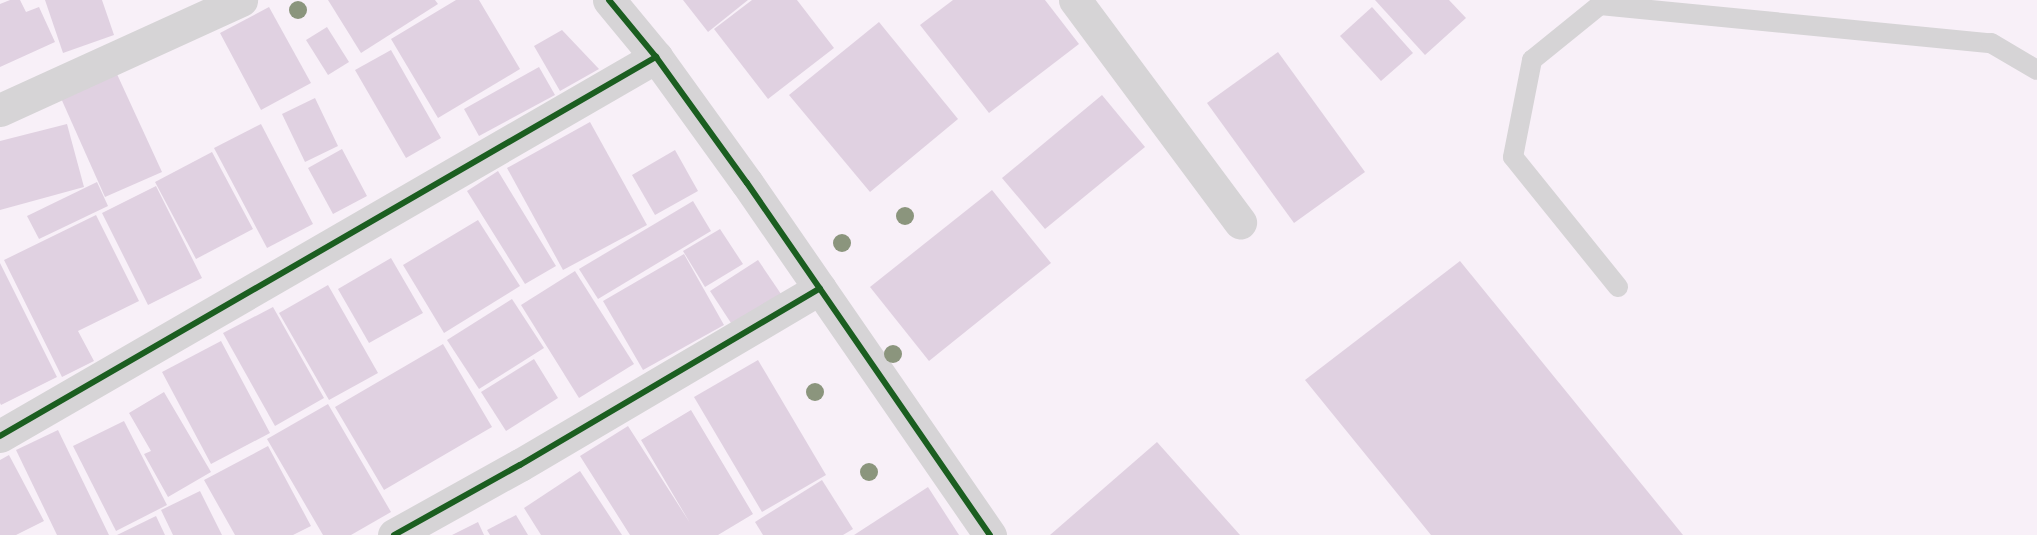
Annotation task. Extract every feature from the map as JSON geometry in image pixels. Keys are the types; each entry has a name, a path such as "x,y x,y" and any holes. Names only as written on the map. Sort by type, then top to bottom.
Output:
{"street":[{"path":"0,110 241,0"},
{"path":"609,0 656,57 820,288 990,535"},
{"path":"1075,0 1240,222"},
{"path":"0,436 656,57"},
{"path":"394,535 520,465 820,288"}],"lane":[{"path":"1618,287 1513,157 1532,60 1600,5 1991,43 2037,70"}],"building":[{"path":"10,0 20,0 26,12 39,7 55,42 0,67 0,4"},
{"path":"45,0 102,0 114,35 63,53"},
{"path":"328,0 435,0 438,4 361,53"},
{"path":"456,0 479,0 520,69 438,118 391,39"},
{"path":"683,0 748,0 708,32"},
{"path":"752,0 797,0 834,48 768,99 714,29"},
{"path":"953,0 1045,0 1079,44 989,113 920,25"},
{"path":"1375,0 1449,0 1466,18 1425,55"},
{"path":"269,7 311,83 261,110 220,33"},
{"path":"1372,7 1413,53 1381,81 1340,36"},
{"path":"879,22 958,119 870,192 789,95"},
{"path":"327,27 349,62 328,75 306,40"},
{"path":"562,30 599,69 560,91 534,46"},
{"path":"391,50 441,138 406,158 355,70"},
{"path":"1278,52 1365,172 1294,223 1207,103"},
{"path":"539,67 555,95 479,136 464,109"},
{"path":"116,72 162,172 105,197 60,96"},
{"path":"1102,95 1145,147 1045,229 1002,178"},
{"path":"315,98 338,146 305,162 282,114"},
{"path":"590,122 647,225 563,270 507,168"},
{"path":"67,124 84,187 0,210 0,141"},
{"path":"261,124 313,224 267,248 214,148"},
{"path":"342,149 367,196 333,214 308,168"},
{"path":"675,150 698,191 655,215 632,175"},
{"path":"212,152 253,229 196,259 155,182"},
{"path":"498,171 556,266 525,284 467,191"},
{"path":"97,182 108,206 39,239 27,216"},
{"path":"156,186 202,278 148,305 102,213"},
{"path":"992,190 1051,263 929,361 870,287"},
{"path":"693,201 711,231 598,299 579,269"},
{"path":"96,215 139,301 78,331 94,361 62,377 4,260"},
{"path":"478,220 520,286 444,333 403,265"},
{"path":"720,229 743,264 705,287 683,251"},
{"path":"684,254 724,325 643,370 603,301"},
{"path":"391,258 423,313 369,343 338,289"},
{"path":"758,260 781,294 733,326 710,291"},
{"path":"1460,261 1683,535 1431,535 1305,380"},
{"path":"0,263 57,377 1,405 0,403"},
{"path":"575,271 634,364 579,398 521,305"},
{"path":"328,285 378,373 329,400 279,313"},
{"path":"512,299 544,348 479,389 447,340"},
{"path":"273,307 324,398 275,426 223,333"},
{"path":"221,341 270,433 211,464 162,372"},
{"path":"443,344 492,427 384,490 335,407"},
{"path":"534,359 558,398 506,431 481,392"},
{"path":"758,360 826,475 762,512 694,397"},
{"path":"164,392 211,472 168,497 144,454 151,451 129,413"},
{"path":"328,404 391,512 351,535 323,535 267,439"},
{"path":"691,410 753,514 718,535 630,535 580,456 628,426 690,523 641,440"},
{"path":"124,421 167,505 116,531 73,446"},
{"path":"58,430 109,535 57,535 16,450"},
{"path":"1157,442 1240,535 1050,535"},
{"path":"268,446 311,526 293,535 235,535 204,480"},
{"path":"9,455 44,521 16,535 0,535 0,460"},
{"path":"580,471 622,535 541,535 524,508"},
{"path":"822,480 853,529 843,535 763,535 755,522"},
{"path":"928,487 959,535 854,535"},
{"path":"200,491 222,535 173,535 161,510"},
{"path":"516,515 528,535 490,535 487,530"},
{"path":"156,516 165,535 117,535"},
{"path":"478,522 484,535 452,535"}],"cycle path":[{"path":"609,0 656,57 747,183 990,535"},
{"path":"0,436 656,57"},
{"path":"394,535 520,465 820,288"}]}
